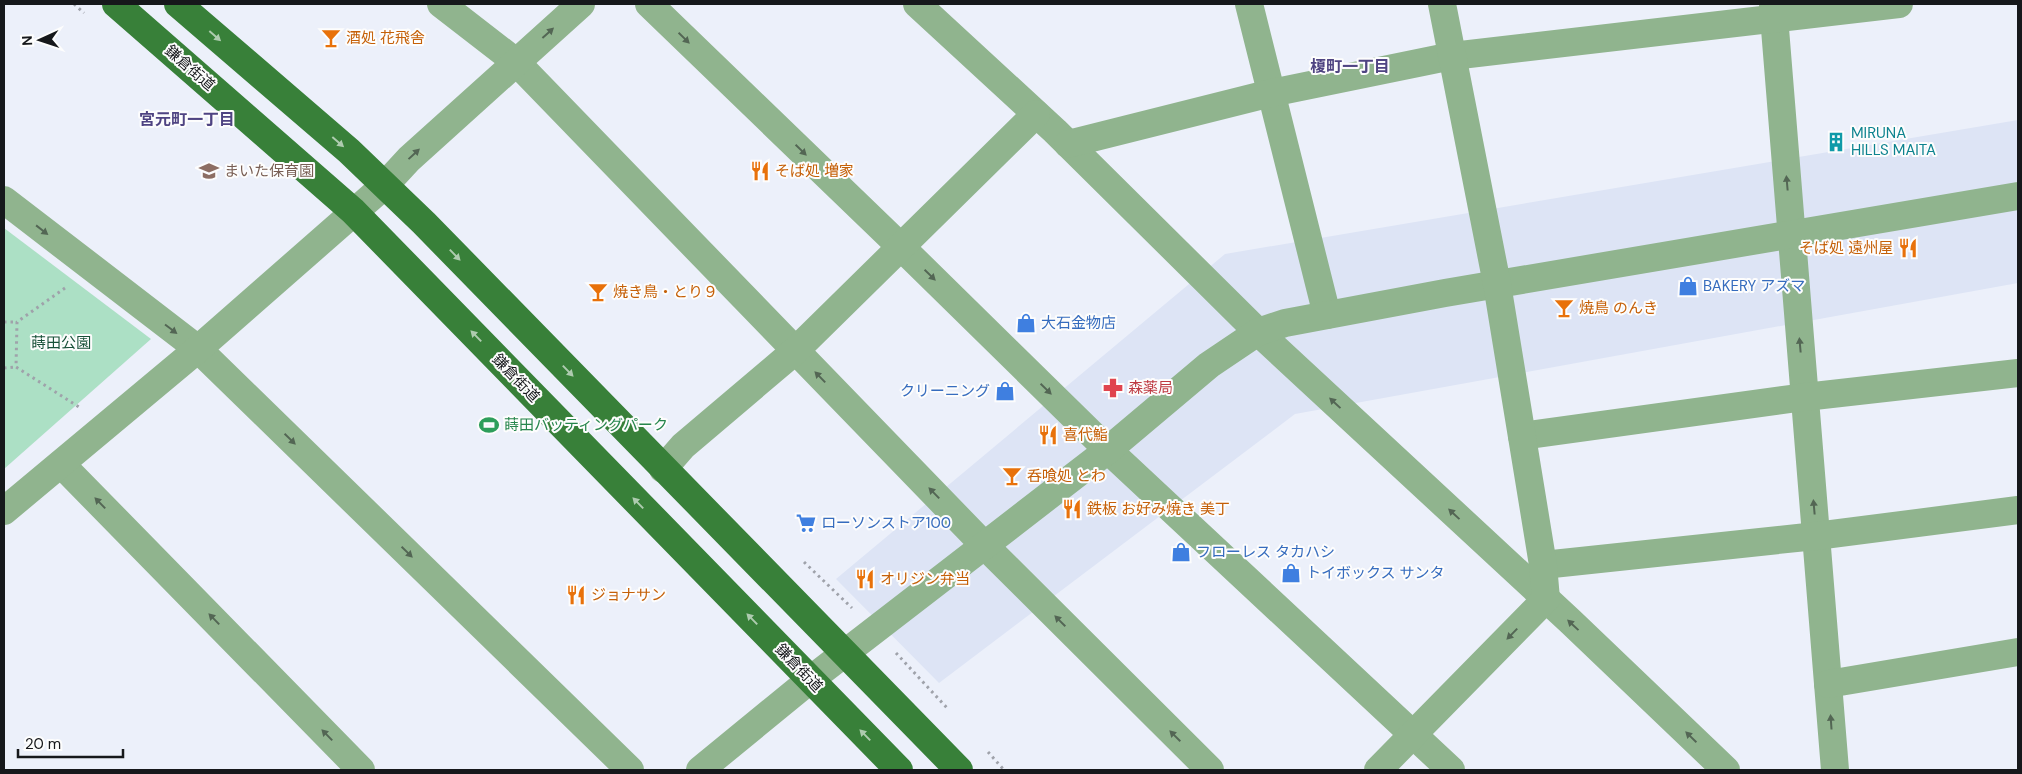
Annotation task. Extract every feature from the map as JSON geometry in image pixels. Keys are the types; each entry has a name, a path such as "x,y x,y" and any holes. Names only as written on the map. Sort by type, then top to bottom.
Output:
{"main road":[{"name":"鎌倉街道","path":"116,4 353,211 899,770"},
{"path":"178,4 349,151 384,184 959,770"}],"street":[{"path":"442,4 516,62 985,546 1210,770"},
{"path":"4,511 198,349 384,184 409,159 581,4"},
{"path":"648,4 901,247 1108,450 1451,770"},
{"path":"921,4 1068,144 1258,332 1546,599 1726,770"},
{"path":"1249,4 1327,315"},
{"path":"1378,770 1546,599 1543,565 1497,284 1442,4"},
{"path":"1068,144 1271,93 1452,56 1774,10 1899,4"},
{"path":"1774,10 1835,770"},
{"path":"663,469 683,446 795,351 1036,114"},
{"path":"700,770 810,680 1108,450 1209,365 1258,332 1285,323 1497,284 2018,196"},
{"path":"4,200 198,349 630,770"},
{"path":"1522,436 1805,396 2018,373"},
{"path":"61,464 362,770"},
{"path":"1543,565 1816,536 2018,510"},
{"path":"1828,684 2018,652"}],"path":[{"path":"4,322 17,322 93,269"},
{"path":"16,367 17,322"},
{"path":"4,368 16,367 107,425"}],"shaded area":[{"path":"2018,120 2018,283 1295,414 939,683 836,579 1225,254"}],"green space":[{"name":"蒔田公園","path":"4,228 151,339 4,469"}],"place":[{"name":"酒処 花飛舎","path":"331,38"},
{"name":"MIRUNA HILLS MAITA","path":"1836,142"},
{"name":"まいた保育園","path":"209,171"},
{"name":"そば処 増家","path":"760,171"},
{"name":"そば処 遠州屋","path":"1908,248"},
{"name":"BAKERY アズマ","path":"1688,286"},
{"name":"焼き鳥・とり９","path":"598,292"},
{"name":"焼鳥 のんき","path":"1564,308"},
{"name":"大石金物店","path":"1026,323"},
{"name":"森薬局","path":"1113,388"},
{"name":"クリーニング","path":"1005,391"},
{"name":"蒔田バッティングパーク","path":"489,425"},
{"name":"喜代鮨","path":"1048,435"},
{"name":"呑喰処 とわ","path":"1012,476"},
{"name":"鉄板 お好み焼き 美丁","path":"1072,509"},
{"name":"ローソンストア100","path":"806,523"},
{"name":"フローレス タカハシ","path":"1181,552"},
{"name":"トイボックス サンタ","path":"1291,573"},
{"name":"オリジン弁当","path":"865,579"},
{"name":"ジョナサン","path":"576,595"}],"district":[{"name":"榎町一丁目","path":"1350,66"},
{"name":"宮元町一丁目","path":"187,119"}]}
